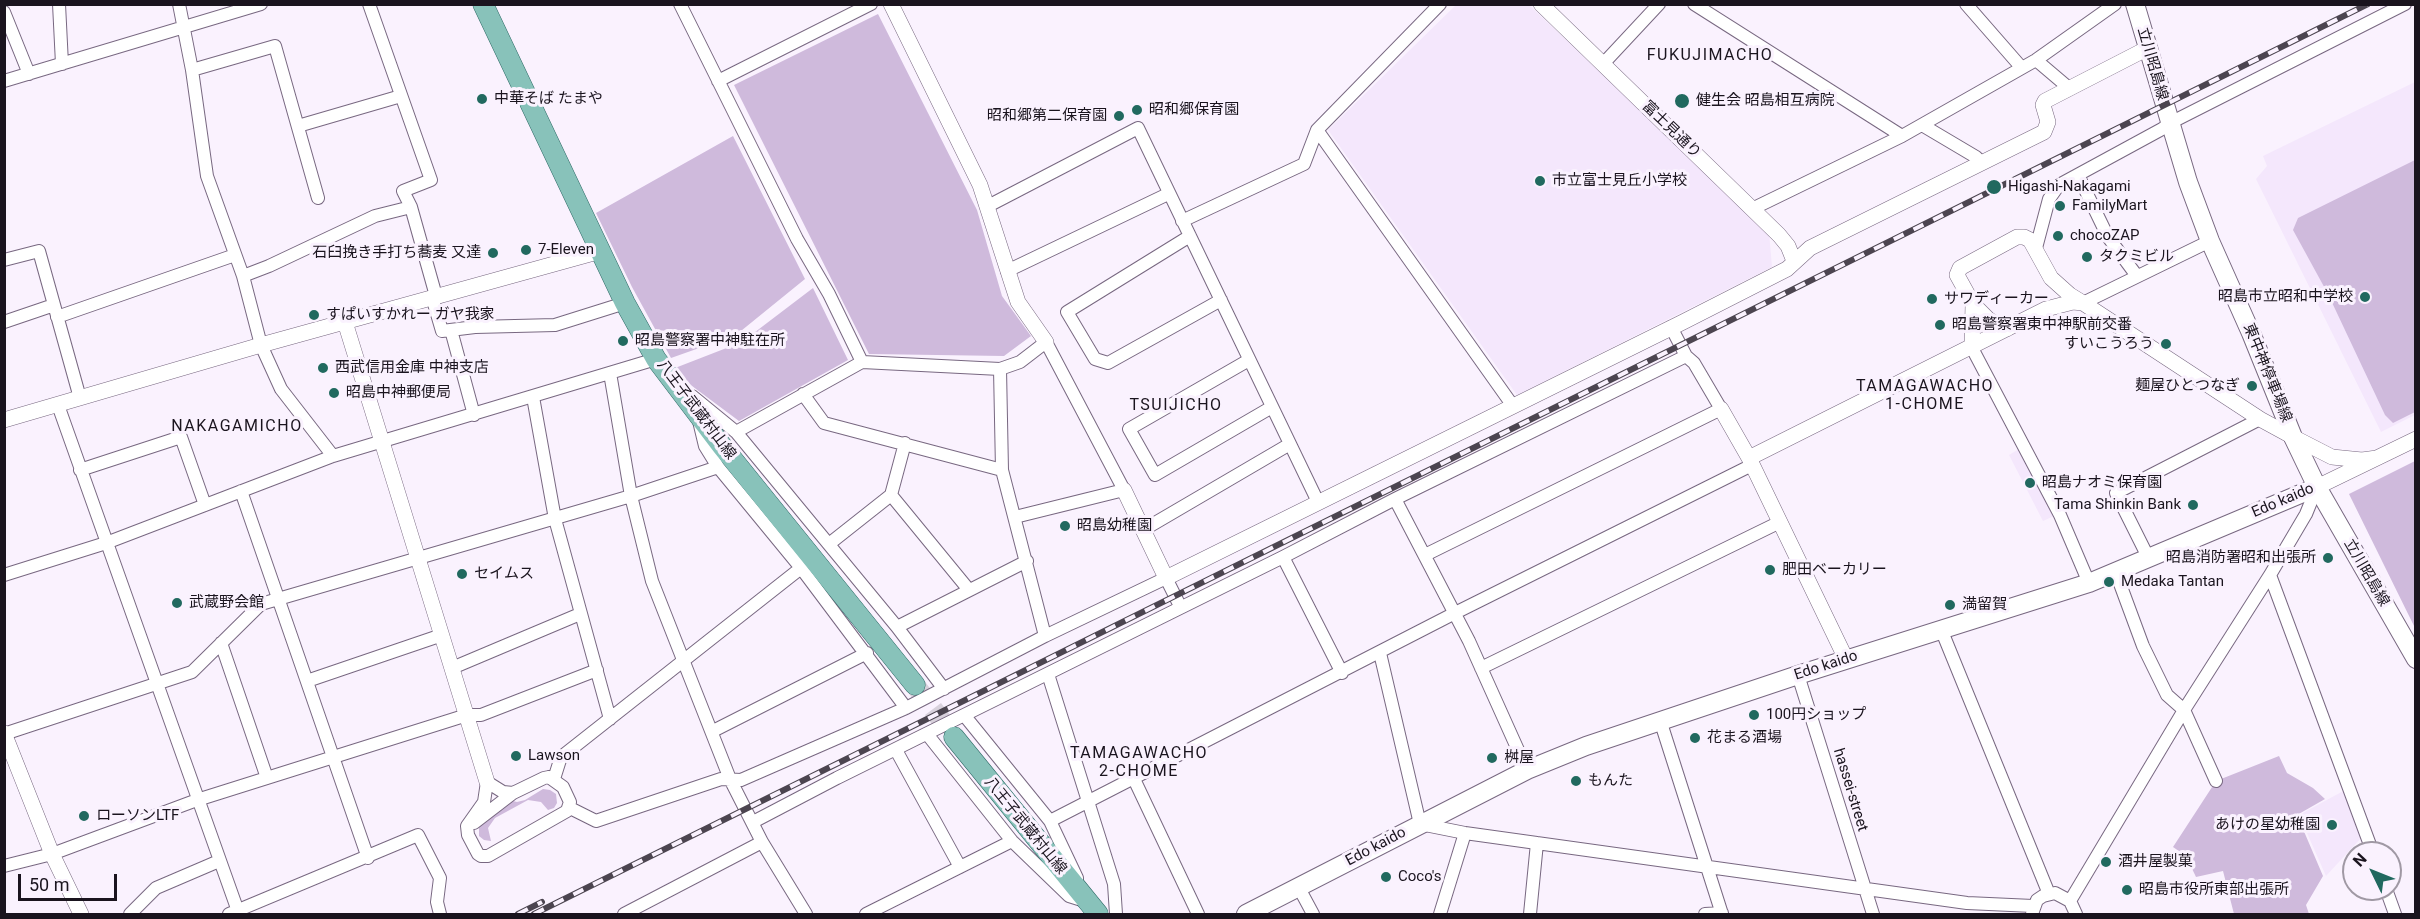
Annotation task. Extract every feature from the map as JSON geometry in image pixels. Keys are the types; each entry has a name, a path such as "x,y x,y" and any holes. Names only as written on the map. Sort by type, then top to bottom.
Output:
{"main road":[{"name":"八王子武蔵村山線","path":"483,4 625,303 656,359 915,685"},
{"name":"立川昭島線","path":"2134,4 2170,123"},
{"name":"東中神停車場線","path":"2170,123 2188,182 2210,241 2293,437 2317,487"},
{"name":"立川昭島線","path":"2317,487 2415,659"},
{"name":"Edo kaido","path":"1246,915 1527,770 1586,746 1846,659 2089,583 2317,487"},
{"name":"八王子武蔵村山線","path":"954,738 1092,908"}],"street":[{"path":"60,4 62,64"},
{"path":"179,4 192,70 207,176 243,276 261,345 281,389 333,456"},
{"path":"4,81 261,4"},
{"path":"369,4 431,180 403,191 411,207 442,331 555,325 625,303"},
{"path":"680,4 862,362"},
{"path":"718,81 871,4"},
{"path":"891,4 980,185 1018,302 1046,342 1124,490 1180,606"},
{"path":"1182,221 1304,164 1317,130 1440,4"},
{"name":"富士見通り","path":"1541,4 1752,209 1788,246 1794,261"},
{"path":"1603,64 1659,4"},
{"path":"1694,4 1902,136"},
{"path":"1966,4 2021,68"},
{"path":"1752,209 1902,136 2036,60 2115,4"},
{"path":"2036,248 2053,191 2059,185 2170,123 2405,4"},
{"path":"4,12 29,74"},
{"path":"192,70 275,46 318,198"},
{"path":"570,808 596,821 721,779 741,780 906,708 1045,636 1787,269 1810,248 2044,132 2048,122 2043,105 2045,100 2148,48"},
{"path":"2036,60 2069,88"},
{"path":"298,126 401,96"},
{"path":"1922,124 1981,162"},
{"path":"988,206 1138,128 1318,502"},
{"path":"1317,130 1513,406"},
{"path":"2078,175 2108,237 2137,276"},
{"path":"1007,271 1168,194"},
{"path":"243,276 375,216 411,207"},
{"path":"1190,236 1067,312 1095,359 1108,363 1221,300"},
{"path":"2007,329 1989,320 1972,304 1957,275 1960,268 2018,237 2024,237 2036,248 2051,278 2053,289 2045,310"},
{"path":"1050,821 2045,310 2061,304 2083,303 2210,241"},
{"path":"4,260 39,251 80,398"},
{"path":"4,420 261,345 601,251"},
{"path":"4,322 55,311 235,255"},
{"path":"2051,278 2070,295 2260,419 2332,457 2355,460 2378,458"},
{"path":"1972,304 1972,348 2060,515 2089,583"},
{"path":"345,322 488,782 484,802 467,826 468,835 478,854 485,857 555,820 570,808"},
{"path":"1671,327 1750,462 1846,659"},
{"path":"451,330 474,415"},
{"path":"736,432 862,362 1000,369 1020,362 1046,342"},
{"path":"753,822 1180,606 1686,356"},
{"path":"4,575 106,543 333,456 381,440 474,415 656,359"},
{"path":"1250,360 1129,429 1155,475 1272,407"},
{"path":"1000,369 1002,470 1045,636"},
{"path":"610,373 631,496 652,581 730,779 762,842 806,915"},
{"path":"670,378 736,432 897,627 944,689"},
{"path":"803,394 824,423 1002,470"},
{"path":"532,397 555,519 610,719"},
{"path":"58,405 219,861 235,913 418,835 441,878 437,902 440,915"},
{"path":"1425,555 1721,409"},
{"path":"698,414 705,446 718,467 801,568 906,708"},
{"path":"2149,559 2116,493 2260,419"},
{"path":"80,470 181,437 205,506"},
{"name":"Edo kaido","path":"2317,487 2415,438"},
{"path":"829,544 891,495 905,443"},
{"path":"1143,530 1290,444"},
{"path":"81,915 52,854 5,734 192,672 261,604 555,519 718,467"},
{"path":"2070,901 2184,710 2270,575 2306,514 2317,487"},
{"path":"1016,517 1124,490"},
{"path":"241,491 368,858"},
{"path":"891,495 969,590"},
{"path":"1395,499 1455,614 1527,770"},
{"path":"1481,668 1780,522"},
{"path":"1283,557 1342,673"},
{"path":"897,627 1027,561"},
{"path":"554,779 560,759 801,568"},
{"path":"2116,573 2143,646 2167,696 2184,710 2216,782"},
{"path":"2270,575 2369,841"},
{"path":"452,668 580,614"},
{"path":"1941,629 2049,894"},
{"path":"307,681 442,635"},
{"path":"221,644 267,778"},
{"path":"713,731 867,653"},
{"path":"1380,653 1420,824 1465,833 1966,903 2033,910 2037,900 2049,894 2061,894 2070,901 2076,915"},
{"path":"4,866 52,854 197,800 334,759 467,715 481,715 597,670"},
{"path":"1048,674 1090,801 1114,884 1116,915"},
{"name":"hassei-street","path":"1798,675 1873,915"},
{"path":"964,715 1050,821 1092,908"},
{"path":"1660,720 1722,914 1704,915"},
{"path":"927,734 1012,840 1069,896 1092,908"},
{"path":"896,750 960,867"},
{"path":"468,835 473,824 513,793 544,778 554,779 563,787 570,802 570,808"},
{"path":"1134,779 1198,915"},
{"path":"488,782 503,792 513,793"},
{"path":"1440,915 1465,833"},
{"path":"866,915 1012,840"},
{"path":"624,915 762,842"},
{"path":"1530,915 1537,843"},
{"path":"130,915 156,888 219,861"},
{"path":"1299,888 1313,915"}],"shaded area":[{"name":"市立富士見丘小学校","path":"1456,5 1529,5 1769,232 1772,267 1517,395 1328,130"},
{"path":"878,14 977,210 1002,296 1031,336 1004,356 869,354 734,85"},
{"name":"昭島市立昭和中学校","path":"2415,82 2415,415 2381,432 2256,179 2267,166 2263,156"},
{"path":"733,136 805,279 736,335 671,358 632,287 596,213"},
{"path":"2415,160 2415,412 2393,423 2385,415 2328,294 2293,230 2298,218"},
{"path":"813,288 848,360 739,421 680,377 675,368 742,342"},
{"name":"昭島ナオミ保育園","path":"2019,449 2054,516 2043,521 2009,455"},
{"path":"2415,461 2415,628 2349,494"},
{"path":"2279,756 2287,773 2313,788 2325,799 2297,815 2323,876 2306,905 2309,914 2234,914 2223,871 2196,877 2186,856 2173,847 2216,781"},
{"path":"543,789 556,794 557,803 554,808 548,810 541,802 528,800 495,818 488,828 491,841 479,836 479,825 509,800 517,802 525,800"},
{"name":"あけの星幼稚園","path":"2347,789 2363,836 2358,841 2342,841 2342,859 2326,876 2299,815"}],"tunnel":[{"path":"915,685 954,737"}],"railway":[{"path":"534,914 2368,4"},
{"path":"518,914 542,902"}],"place":[{"name":"中華そば たまや","path":"482,99"},
{"name":"健生会 昭島相互病院","path":"1682,101"},
{"name":"昭和郷保育園","path":"1137,110"},
{"name":"昭和郷第二保育園","path":"1119,116"},
{"name":"市立富士見丘小学校","path":"1540,181"},
{"name":"Higashi-Nakagami","path":"1994,187"},
{"name":"FamilyMart","path":"2060,206"},
{"name":"chocoZAP","path":"2058,236"},
{"name":"7-Eleven","path":"526,250"},
{"name":"石臼挽き手打ち蕎麦 又達","path":"493,253"},
{"name":"タクミビル","path":"2087,257"},
{"name":"昭島市立昭和中学校","path":"2365,297"},
{"name":"サワディーカー","path":"1932,299"},
{"name":"すぱいすかれー ガヤ我家","path":"314,315"},
{"name":"昭島警察署東中神駅前交番","path":"1940,325"},
{"name":"昭島警察署中神駐在所","path":"623,341"},
{"name":"すいこうろう","path":"2166,344"},
{"name":"西武信用金庫 中神支店","path":"323,368"},
{"name":"麺屋ひとつなぎ","path":"2252,386"},
{"name":"昭島中神郵便局","path":"334,393"},
{"name":"昭島ナオミ保育園","path":"2030,483"},
{"name":"Tama Shinkin Bank","path":"2193,505"},
{"name":"昭島幼稚園","path":"1065,526"},
{"name":"昭島消防署昭和出張所","path":"2328,558"},
{"name":"肥田ベーカリー","path":"1770,570"},
{"name":"セイムス","path":"462,574"},
{"name":"Medaka Tantan","path":"2109,582"},
{"name":"武蔵野会館","path":"177,603"},
{"name":"満留賀","path":"1950,605"},
{"name":"100円ショップ","path":"1754,715"},
{"name":"花まる酒場","path":"1695,738"},
{"name":"Lawson","path":"516,756"},
{"name":"桝屋","path":"1492,758"},
{"name":"もんた","path":"1576,781"},
{"name":"ローソンLTF","path":"84,816"},
{"name":"あけの星幼稚園","path":"2332,825"},
{"name":"酒井屋製菓","path":"2106,862"},
{"name":"Coco's","path":"1386,877"},
{"name":"昭島市役所東部出張所","path":"2127,890"}],"district":[{"name":"FUKUJIMACHO","path":"1710,56"},
{"name":"TAMAGAWACHO 1-CHOME","path":"1925,396"},
{"name":"TSUIJICHO","path":"1176,406"},
{"name":"NAKAGAMICHO","path":"237,427"},
{"name":"TAMAGAWACHO 2-CHOME","path":"1139,763"}]}
